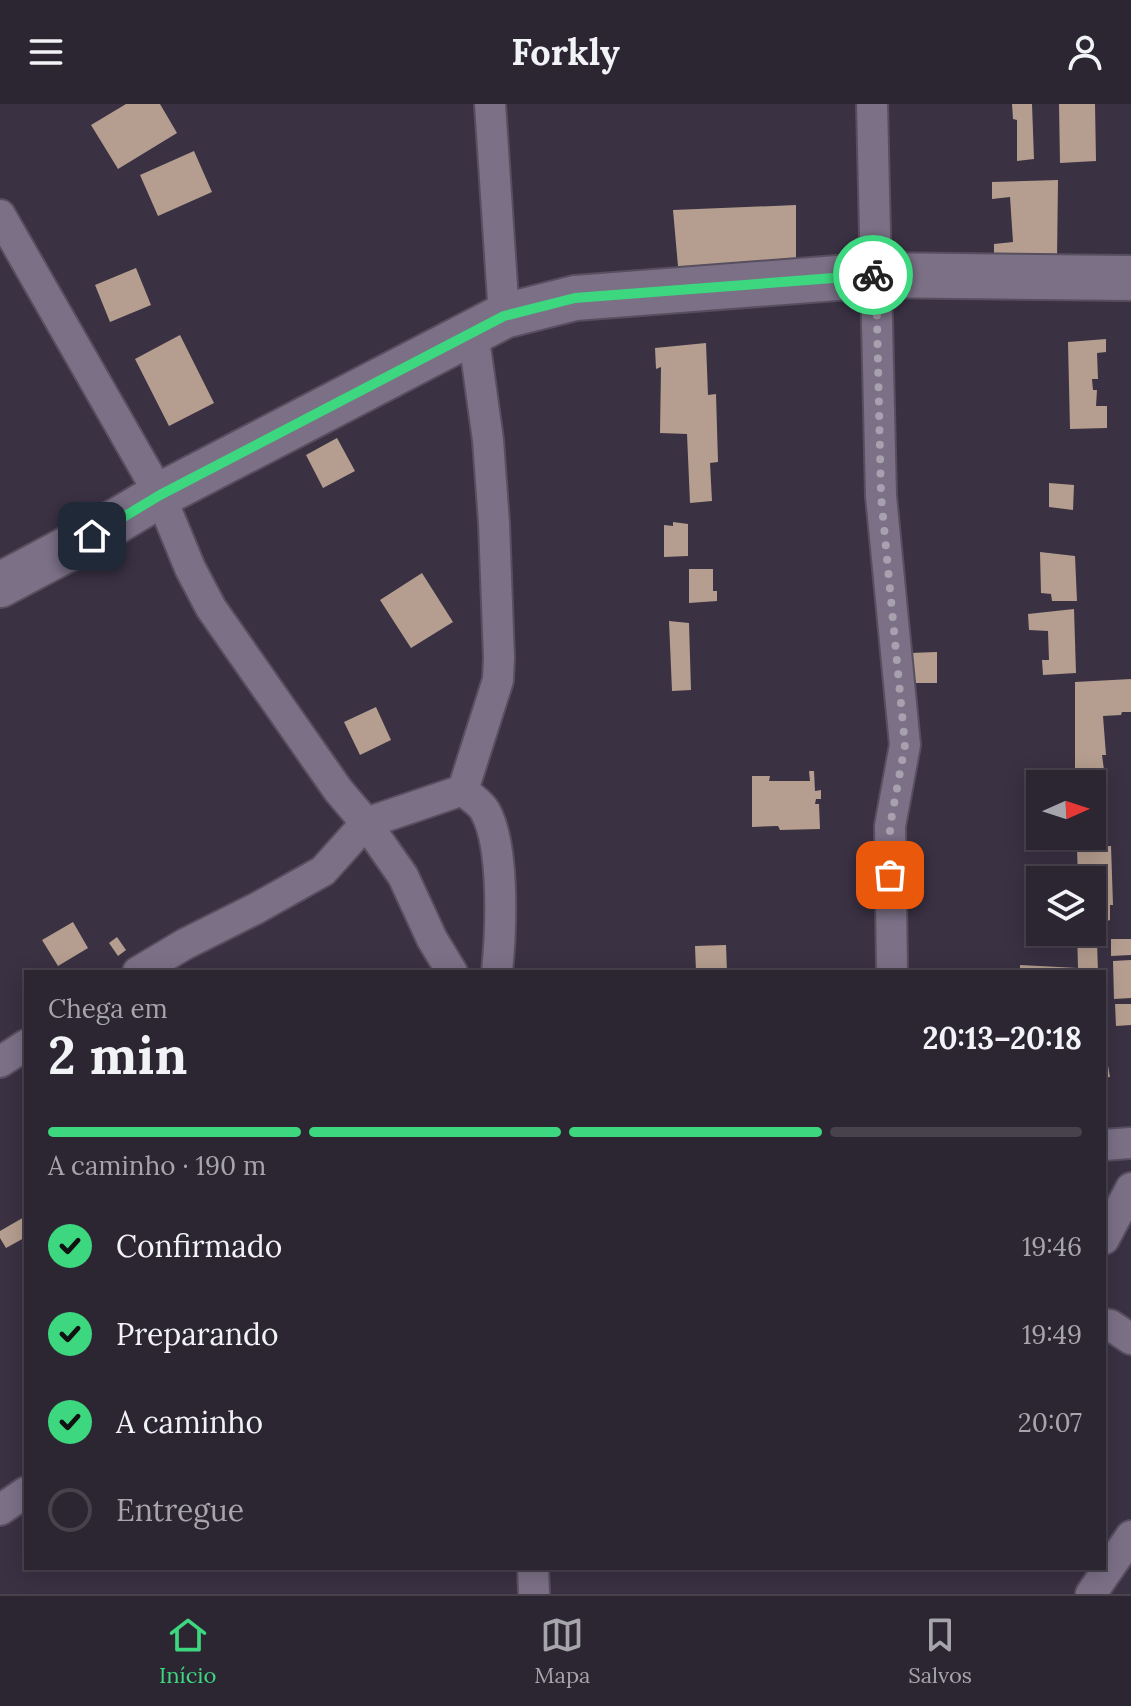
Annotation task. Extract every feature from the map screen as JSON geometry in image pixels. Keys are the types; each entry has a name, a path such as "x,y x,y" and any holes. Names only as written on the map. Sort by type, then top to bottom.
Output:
{"street":[{"path":"463,790 498,680 499,658 489,454 490,104"},
{"path":"872,104 881,496 905,745 890,826 892,970"},
{"path":"0,215 160,495 190,568 211,608 338,790 366,823 403,876 432,939 451,970"},
{"path":"0,585 160,495 489,324 575,298 876,275 1131,278"},
{"path":"141,970 323,871 366,823 463,790"},
{"path":"463,790 484,808 493,829 500,937 497,970"},
{"path":"0,1062 24,1046"},
{"path":"1106,1145 1131,1143"},
{"path":"1106,1235 1131,1188"},
{"path":"1106,1325 1131,1339"},
{"path":"0,1510 24,1493"},
{"path":"1091,1594 1131,1536"},
{"path":"533,1570 534,1594"}],"building":[{"path":"126,104 160,104 177,133 118,169 91,125"},
{"path":"1012,104 1032,104 1034,159 1017,161 1017,120 1013,119"},
{"path":"1059,104 1095,104 1096,161 1060,163"},
{"path":"194,151 212,192 158,216 140,175"},
{"path":"1058,180 1057,261 994,263 994,244 1013,242 1010,197 992,199 992,182"},
{"path":"796,205 796,266 678,266 673,210"},
{"path":"136,268 151,305 110,322 95,285"},
{"path":"180,335 214,403 169,426 135,359"},
{"path":"1106,339 1106,352 1097,353 1098,379 1092,379 1093,390 1097,390 1096,406 1107,406 1107,428 1070,429 1068,342"},
{"path":"706,343 708,395 716,394 718,462 710,463 712,501 690,503 687,434 660,433 661,367 656,369 655,348"},
{"path":"337,438 355,471 323,488 306,455"},
{"path":"1049,483 1074,485 1073,510 1049,507"},
{"path":"673,522 688,524 688,556 664,557 664,525 673,526"},
{"path":"1040,552 1075,556 1077,601 1052,601 1051,594 1041,593"},
{"path":"689,569 713,569 713,591 717,591 717,601 689,603"},
{"path":"422,573 453,622 411,648 380,600"},
{"path":"1074,609 1076,673 1043,675 1042,660 1049,660 1048,631 1029,630 1028,614"},
{"path":"669,621 689,623 691,690 672,691"},
{"path":"937,652 937,683 910,683 909,653"},
{"path":"1131,679 1131,712 1103,716 1104,770 1075,769 1075,682"},
{"path":"376,707 391,740 360,755 344,722"},
{"path":"809,771 814,771 815,791 821,790 821,799 816,799 815,804 819,804 820,829 752,827 752,776 770,776 769,781 810,781"},
{"path":"1106,846 1111,846 1113,905 1110,905 1110,920 1106,921 1106,866 1078,866 1077,850 1106,850"},
{"path":"73,922 88,948 58,966 42,940"},
{"path":"117,937 126,950 118,956 109,943"},
{"path":"1111,939 1131,939 1131,955 1111,956"},
{"path":"726,945 727,970 696,970 695,946"},
{"path":"1077,946 1097,946 1098,970 1020,970 1020,965 1078,968"},
{"path":"1131,960 1131,998 1114,999 1113,961"},
{"path":"1115,1004 1131,1004 1131,1025 1116,1026"},
{"path":"1106,1054 1110,1077 1106,1078"},
{"path":"24,1217 24,1238 6,1248 0,1231"}],"way so far":[{"path":"873,275 876,275 881,496 905,745 890,826 890,875"}],"route":[{"path":"92,536 160,495 504,316 575,298 873,275"}]}
